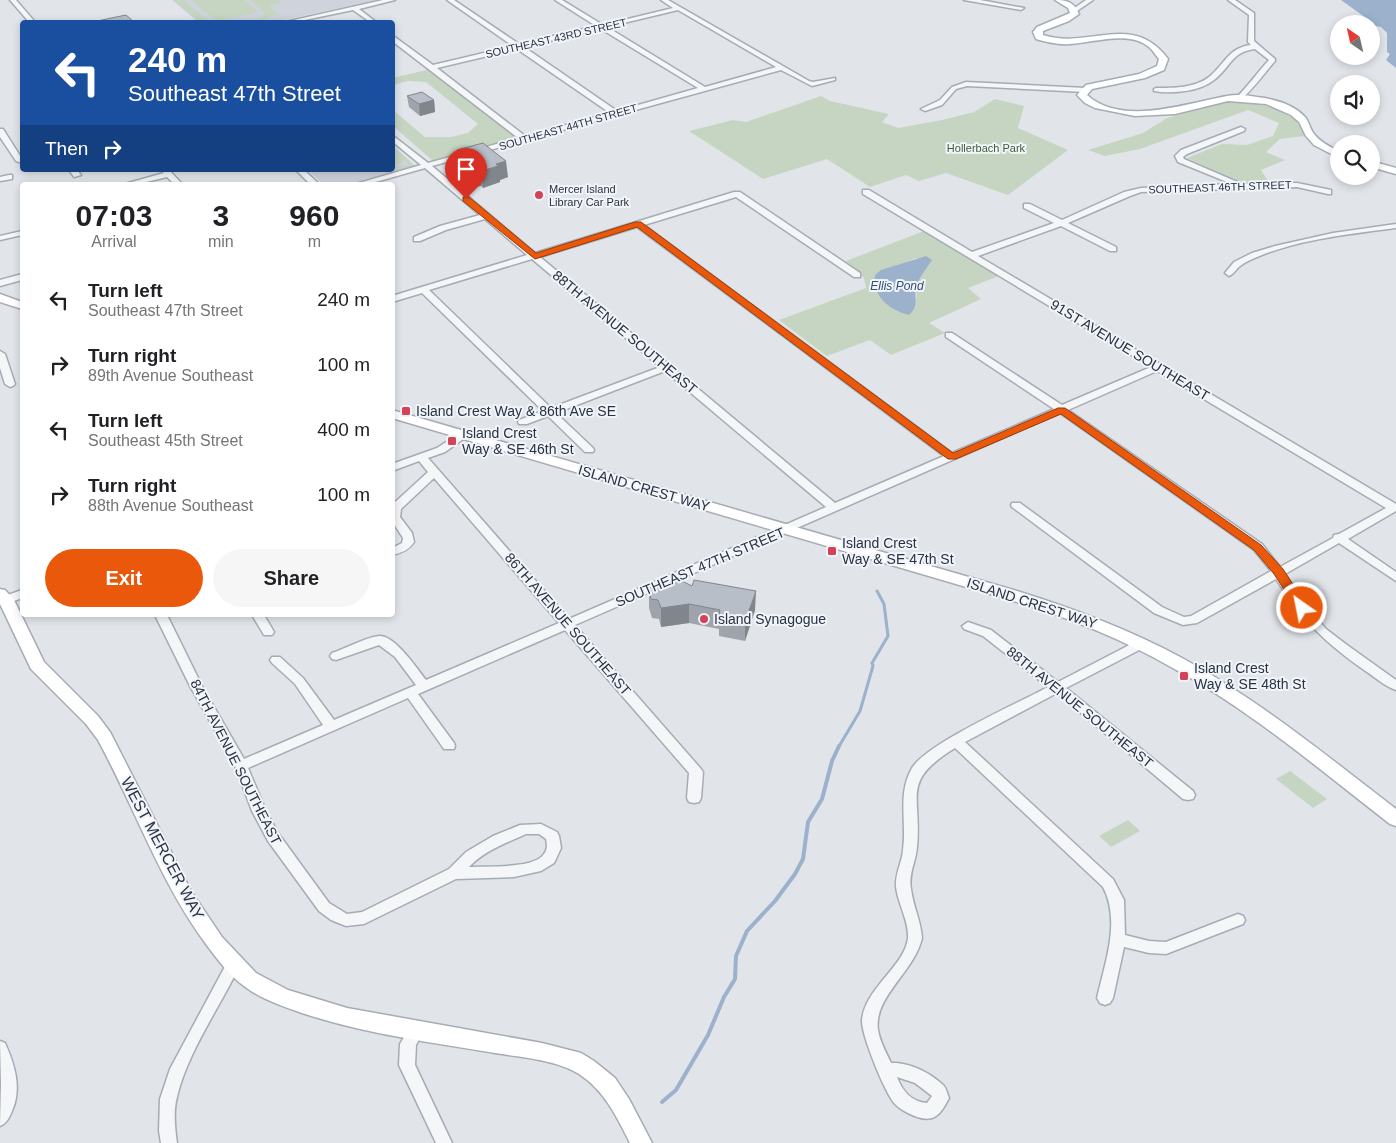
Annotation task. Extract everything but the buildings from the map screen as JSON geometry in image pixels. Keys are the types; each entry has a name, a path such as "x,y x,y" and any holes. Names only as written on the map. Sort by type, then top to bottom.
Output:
{"street":[{"path":"13,0 30,20"},
{"path":"297,20 392,0"},
{"path":"450,0 615,113"},
{"path":"558,0 704,89"},
{"path":"664,0 807,82 812,84 833,80"},
{"path":"967,0 1021,8"},
{"path":"1059,0 1074,10"},
{"path":"1074,10 1090,0"},
{"path":"1232,0 1252,14 1250,39 1255,46 1266,53 1273,61 1239,98"},
{"path":"354,8 370,20"},
{"name":"SOUTHEAST 43RD STREET","path":"433,67 680,8"},
{"path":"1074,10 1075,14 1072,17 1040,30 1037,35 1046,40 1057,42 1114,36 1126,37 1150,45 1164,60 1161,68 1152,73 1094,85 1085,90 1082,95 1084,98 1096,106 1150,113 1167,112 1239,98 1276,105 1293,112 1304,123 1309,133 1318,143 1330,150"},
{"path":"395,39 524,139"},
{"path":"1156,90 1172,91 1207,81 1237,50 1255,46"},
{"name":"SOUTHEAST 44TH STREET","path":"367,182 780,68"},
{"path":"925,109 942,103 948,99 954,88 966,84 1085,90"},
{"path":"1241,129 1179,156 1181,160 1242,186"},
{"path":"0,131 20,161"},
{"name":"88TH AVENUE SOUTHEAST","path":"395,140 834,508"},
{"path":"1380,167 1396,171"},
{"path":"135,182 167,172 176,182"},
{"path":"302,172 313,182"},
{"path":"0,179 9,177"},
{"name":"SOUTHEAST 46TH STREET","path":"972,255 1062,223 1127,194 1141,190 1297,185 1328,192"},
{"name":"91ST AVENUE SOUTHEAST","path":"866,192 1395,508"},
{"path":"395,298 737,194 857,275"},
{"path":"1027,206 1113,249"},
{"path":"417,239 443,228 486,216"},
{"path":"638,224 952,457"},
{"path":"1229,273 1230,269 1242,260 1296,244 1348,232 1396,226"},
{"path":"0,238 20,233"},
{"path":"0,283 20,278"},
{"path":"424,290 589,450"},
{"path":"0,298 20,305"},
{"path":"949,335 1062,410 1246,538 1261,551 1278,572 1302,608 1337,645 1396,686"},
{"path":"0,354 10,384"},
{"path":"523,422 668,367"},
{"name":"SOUTHEAST 47TH STREET","path":"241,766 1158,367"},
{"name":"ISLAND CREST WAY","path":"395,415 1044,604 1088,620 1141,644 1200,676 1242,702 1396,819"},
{"path":"395,467 446,447 464,435"},
{"name":"86TH AVENUE SOUTHEAST","path":"422,458 696,772 694,798"},
{"path":"395,551 406,547 410,537 395,517 396,508 400,502 434,472"},
{"path":"1016,506 1158,610 1182,621 1192,620 1395,508"},
{"path":"1338,538 1396,577"},
{"name":"WEST MERCER WAY","path":"9,596 37,665 89,717 104,736 182,893 199,919 234,963 249,978 291,1000 339,1016 415,1032 562,1057 585,1065 605,1081 641,1143"},
{"name":"84TH AVENUE SOUTHEAST","path":"162,617 196,686 241,766 258,811 284,853 324,907 336,916 346,920 364,918 454,873"},
{"path":"259,617 268,632"},
{"name":"88TH AVENUE SOUTHEAST","path":"968,626 987,633 1058,688 1188,795"},
{"path":"336,656 381,640 399,654 424,686"},
{"path":"887,1070 872,1041 870,1018 876,1002 904,962 915,941 914,923 905,898 903,879 910,851 912,828 908,799 912,782 919,768 956,741 1141,644"},
{"path":"276,660 300,681 331,726"},
{"path":"410,692 449,746"},
{"path":"956,741 1108,883 1117,900 1118,939 1105,998"},
{"path":"525,829 541,829 552,836 554,848 548,859 536,867 514,871 454,873 471,856 498,840 525,829"},
{"path":"1118,939 1149,947 1166,948 1238,920"},
{"path":"169,1143 167,1131 168,1099 178,1069 234,963"},
{"path":"415,1032 408,1044 406,1054 407,1065 444,1143"},
{"path":"0,1048 7,1069 10,1089 8,1105 0,1118"}],"shaded area":[{"path":"172,0 377,0 282,20 196,20"},
{"path":"395,148 415,166 395,172"},
{"path":"310,172 393,172 357,182 321,182"}],"green space":[{"path":"173,0 184,0 208,20 197,20"},
{"path":"191,0 244,0 259,12 221,20 215,20"},
{"path":"251,0 278,0 282,3 269,6 279,14 256,20 261,18 264,13"},
{"path":"431,69 518,138 433,161 395,128 395,112 425,137 451,137 468,133 478,124 426,82 408,81 395,84 395,77"},
{"name":"Hollerbach Park","path":"821,96 830,101 889,114 882,122 898,128 974,112 995,99 1024,106 1018,128 1068,150 1008,195 946,173 919,181 906,175 870,187 827,159 763,179 689,131 733,120 746,122"},
{"path":"1249,101 1274,108 1295,119 1305,136 1280,139 1266,152 1285,160 1261,170 1268,181 1241,182 1187,158 1222,144 1247,145 1273,136 1279,123 1248,110 1140,149 1105,156 1088,150 1143,133 1167,118 1225,102"},
{"path":"395,148 415,166 395,170 395,167 410,165 405,160 395,165"},
{"path":"924,231 999,276 968,288 981,299 929,323 945,333 891,355 870,340 827,356 779,320 866,288 864,278 846,261","holes":["916,258 931,261 918,284 917,299 896,267"]},
{"path":"1290,771 1327,799 1313,808 1276,779"},
{"path":"1128,820 1140,831 1111,847 1099,836"}],"water":[{"path":"1341,0 1396,0 1396,68 1386,60 1390,54 1387,52 1387,33 1380,27 1380,15 1362,15"},
{"name":"Ellis Pond","path":"926,256 932,260 917,285 914,309 909,315 895,310 879,296 876,290 875,275 881,270"}],"waterway":[{"path":"838,747 860,711 873,666 872,663 888,636 884,604 877,591"},
{"path":"662,1102 676,1090 708,1035 724,997 735,979 736,956 747,931 775,901 795,874 803,859 808,822 822,799 832,761 838,747"}],"place":[{"name":"Mercer Island Library Car Park","path":"539,195"},
{"name":"Island Crest Way & 86th Ave SE","path":"406,411"},
{"name":"Island Crest Way & SE 46th St","path":"452,441"},
{"name":"Island Crest Way & SE 47th St","path":"832,551"},
{"name":"Island Synagogue","path":"704,619"},
{"name":"Island Crest Way & SE 48th St","path":"1184,676"}],"route":[{"path":"466,199 535,256 638,224 952,457 1062,410 1258,547 1278,572 1302,608"}]}
